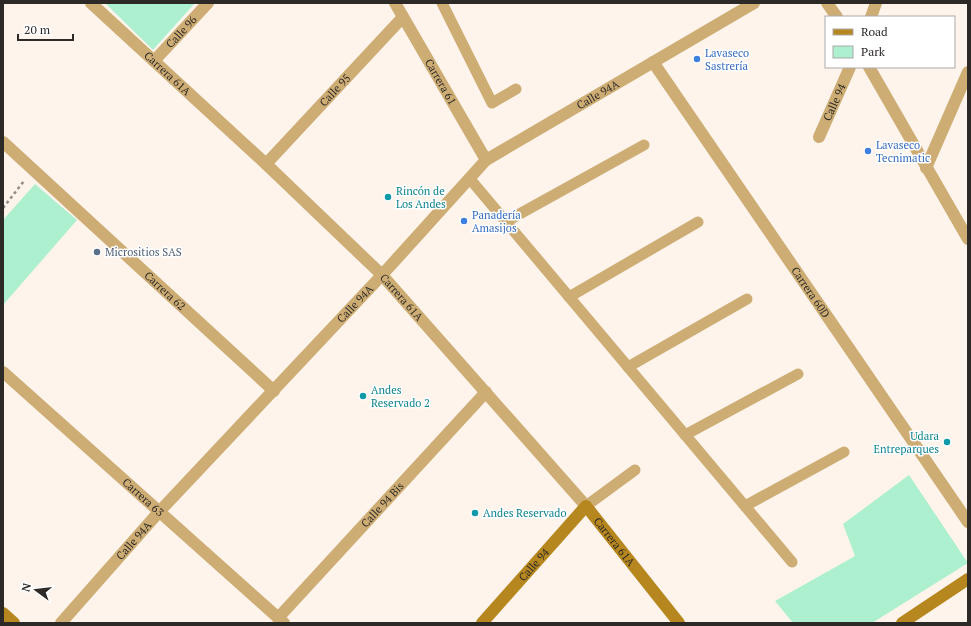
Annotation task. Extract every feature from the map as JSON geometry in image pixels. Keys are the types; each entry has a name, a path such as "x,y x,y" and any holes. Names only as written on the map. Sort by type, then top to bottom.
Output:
{"street":[{"name":"Carrera 61A","path":"91,3 266,164 382,275 586,506 679,623"},
{"name":"Calle 96","path":"154,61 208,3"},
{"name":"Carrera 61","path":"395,3 486,160"},
{"name":"Calle 94A","path":"61,623 158,513 382,275 486,160 754,3"},
{"path":"827,3 836,16"},
{"path":"871,16 876,3"},
{"name":"Calle 95","path":"266,164 403,17"},
{"name":"Carrera 60D","path":"653,62 968,522"},
{"name":"Calle 94","path":"819,137 850,68"},
{"path":"869,68 968,239"},
{"path":"926,168 968,72"},
{"name":"Carrera 62","path":"3,142 274,391"},
{"name":"Carrera 63","path":"3,372 158,513 281,620"},
{"name":"Calle 94 Bis","path":"281,620 486,392"},
{"name":"Calle 94","path":"482,623 586,506"},
{"path":"902,623 968,579"},
{"path":"3,613 14,623"}],"lane":[{"path":"442,3 492,103 516,89"},
{"path":"505,222 644,145"},
{"path":"470,179 792,562"},
{"path":"569,297 698,222"},
{"path":"628,367 747,299"},
{"path":"685,436 798,374"},
{"path":"745,506 844,452"},
{"path":"586,506 635,470"}],"path":[{"path":"3,208 33,170"}],"green space":[{"path":"105,3 195,3 153,50"},
{"path":"35,184 77,220 3,305 3,220"},
{"path":"909,475 968,563 872,623 793,623 775,601 855,556 843,524"}],"place":[{"name":"Lavaseco Sastrería","path":"697,59"},
{"name":"Lavaseco Tecnimatic","path":"868,151"},
{"name":"Rincón de Los Andes","path":"388,197"},
{"name":"Panadería Amasijos","path":"464,221"},
{"name":"Micrositios SAS","path":"97,252"},
{"name":"Andes Reservado 2","path":"363,396"},
{"name":"Udara Entreparques","path":"947,442"},
{"name":"Andes Reservado","path":"475,513"}]}
